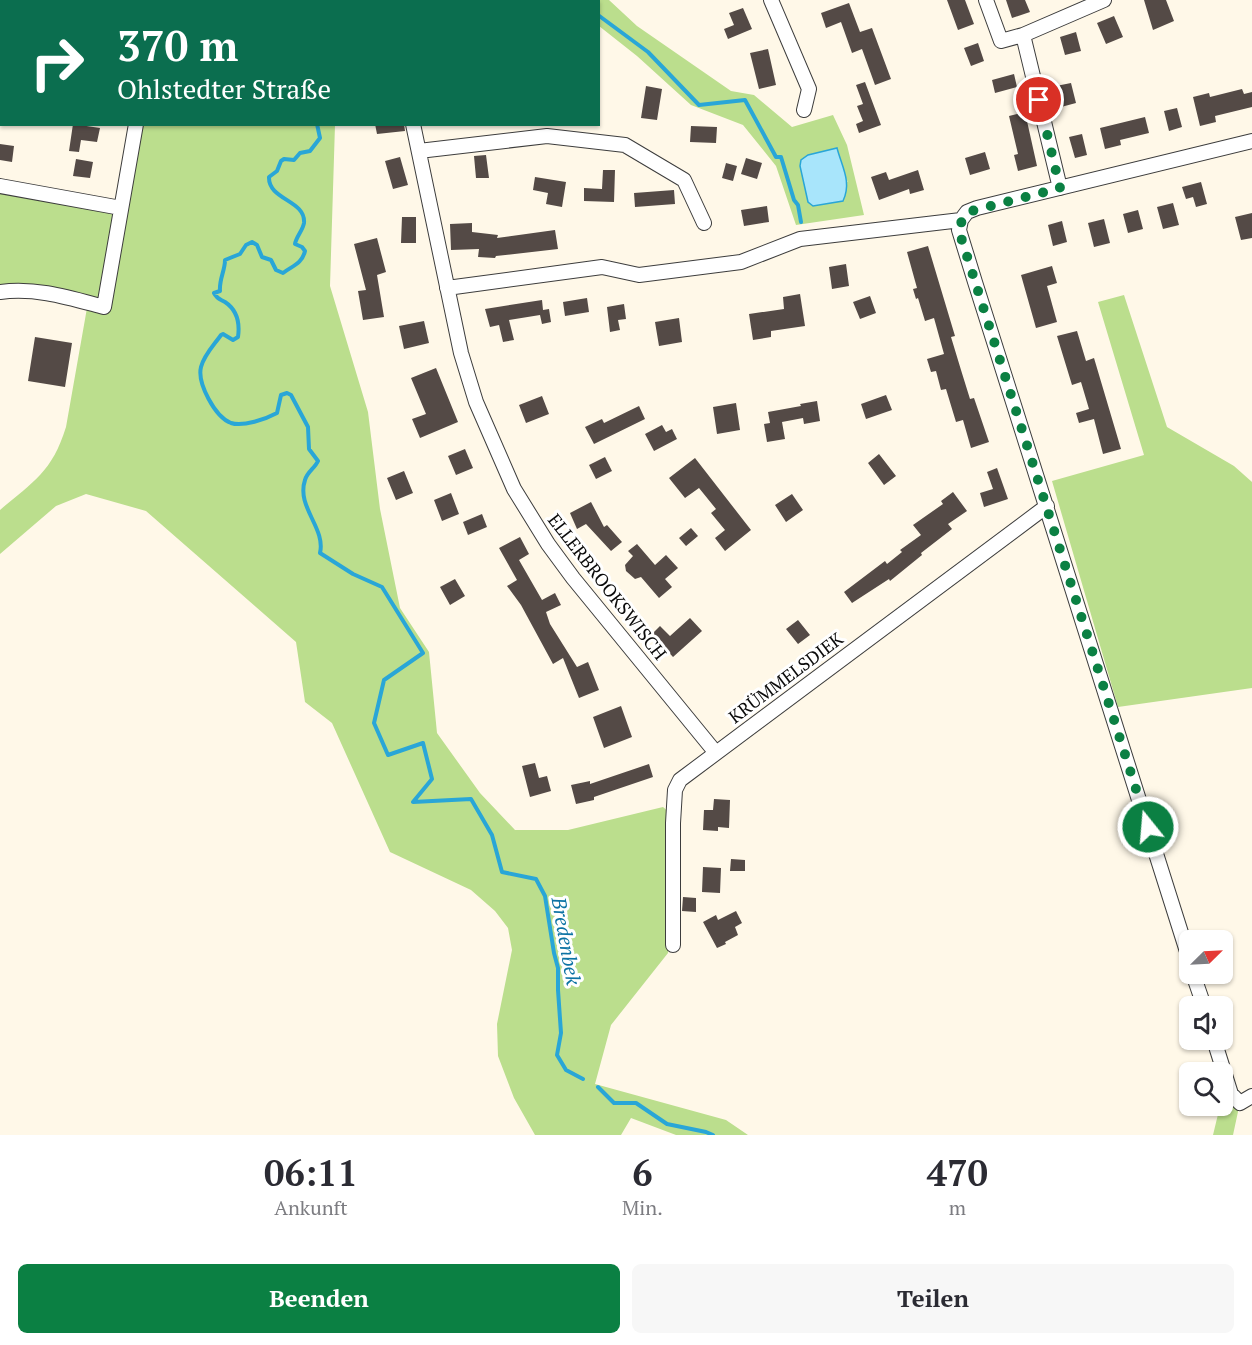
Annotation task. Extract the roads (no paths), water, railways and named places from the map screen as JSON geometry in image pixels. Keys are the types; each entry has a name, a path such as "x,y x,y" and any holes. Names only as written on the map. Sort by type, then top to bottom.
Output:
{"street":[{"path":"771,0 809,89 804,110"},
{"path":"986,0 1001,41 1023,35 1104,0"},
{"path":"1023,35 1060,188"},
{"path":"0,292 35,291 104,307 136,126"},
{"name":"ELLERBROOKSWISCH","path":"413,126 461,353 477,402 514,489 548,544 573,578 716,753"},
{"path":"419,151 547,136 625,145 684,180 704,223"},
{"path":"1180,930 959,231 962,220 968,212 977,208 1252,141"},
{"path":"0,186 121,208"},
{"path":"447,288 602,267 639,275 741,262 800,239 962,220"},
{"name":"KRÜMMELSDIEK","path":"673,945 673,823 675,790 680,780 1047,506"},
{"path":"1217,1050 1231,1095 1246,1099"}],"water":[{"path":"837,148 846,181 846,194 843,201 813,206 808,202 800,166 801,160 808,155"}],"waterway":[{"path":"600,16 648,52 699,105 745,100 776,157 781,157 794,200 798,205 801,222"},
{"name":"Bredenbek","path":"317,126 320,138 310,151 300,153 294,160 284,159 277,171 269,177 274,191 294,204 303,215 304,223 295,244 302,247 305,251 304,255 299,262 283,273 276,270 271,260 262,257 257,245 252,242 246,245 240,254 225,260 220,291 214,293 235,313 238,322 238,337 233,340 221,335 202,363 200,374 202,382 213,407 225,420 236,424 254,422 277,413 281,395 287,393 291,395 308,427 309,449 318,461 306,477 303,490 307,508 319,535 320,553 353,574 382,587 423,653 384,680 374,723 388,755 423,743 432,779 413,802 471,799 492,835 502,872 536,879 545,896 558,968 561,1033 557,1055 566,1070 583,1079"},
{"name":"Bredenbek","path":"598,1087 614,1103 636,1103 667,1124 713,1135"}]}
